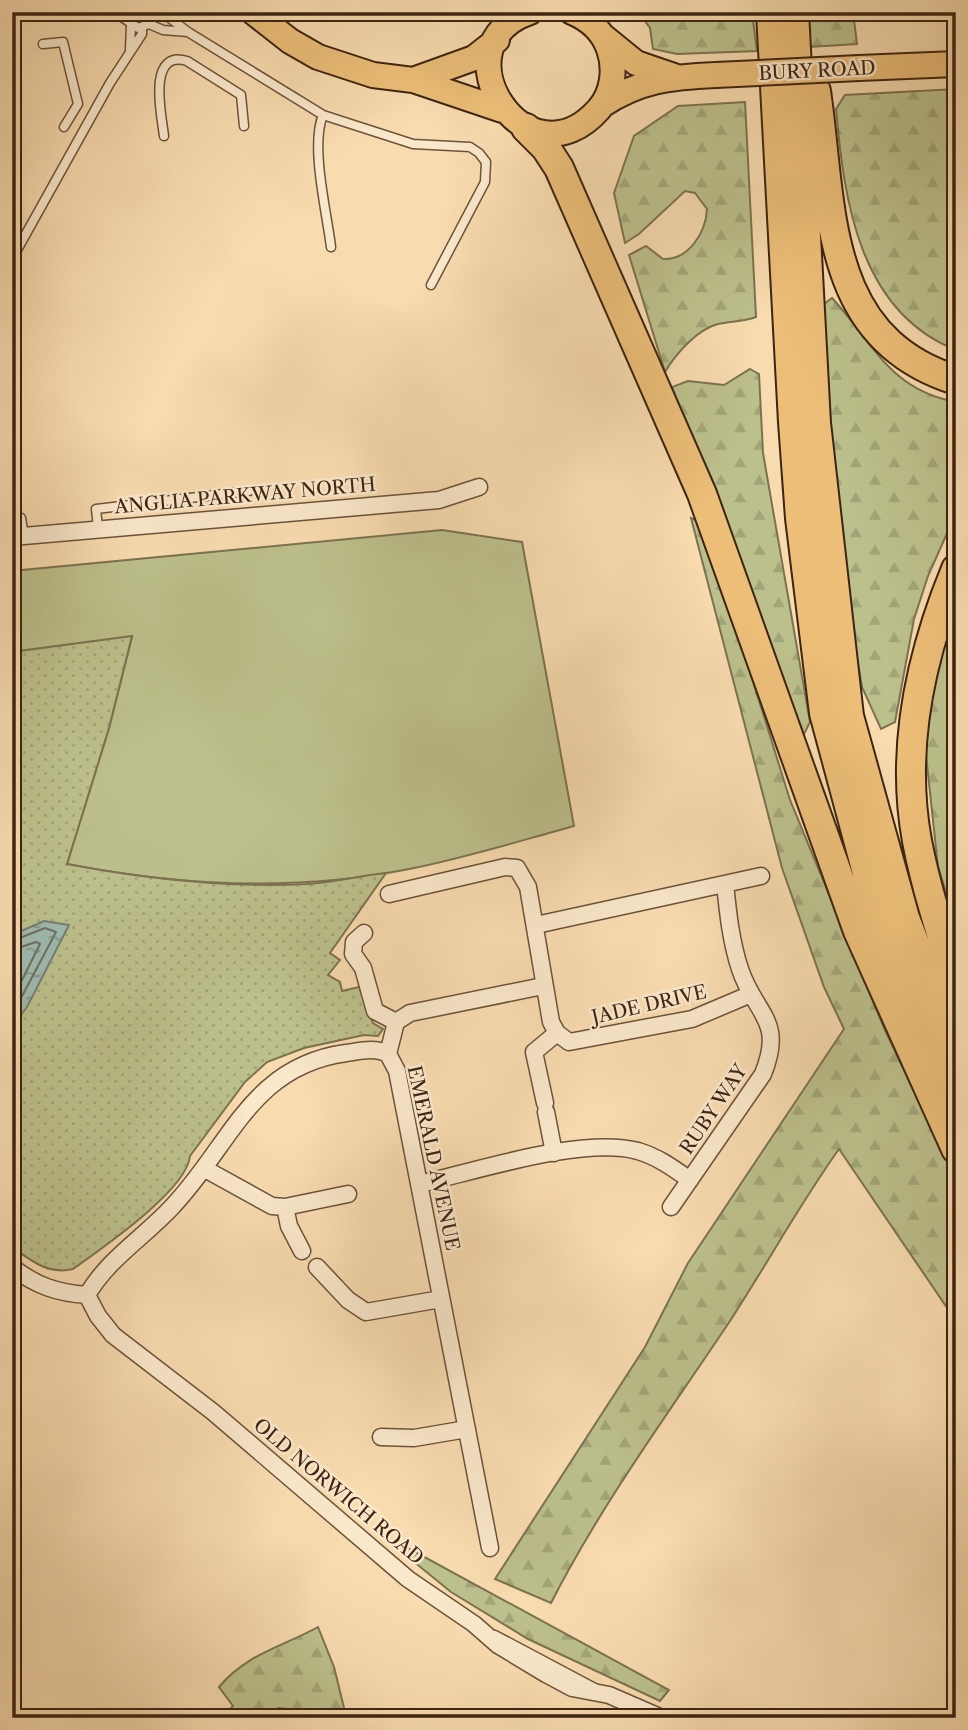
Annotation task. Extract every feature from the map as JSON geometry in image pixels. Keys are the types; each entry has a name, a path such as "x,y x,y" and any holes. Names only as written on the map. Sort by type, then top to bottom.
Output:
{"highway":[{"path":"771,12 800,518 824,713 880,921 956,1108"},
{"path":"794,12 816,423 849,716 905,918 956,1050"},
{"path":"801,12 811,59 830,211 846,281 864,315 897,351 928,370 956,380"},
{"path":"535,136 552,156 571,194 702,494 858,931 956,1149"},
{"path":"956,569 922,668 913,741 911,787 916,839 930,901 956,980"}],"main road":[{"path":"253,12 290,41 318,57 373,75 413,80 502,110 535,136"},
{"path":"413,80 467,61 499,30 530,12"},
{"name":"BURY ROAD","path":"572,12 586,19 636,63 678,77"},
{"path":"499,30 489,62 489,79 502,110"},
{"path":"601,34 610,55 612,77 602,105"},
{"name":"BURY ROAD","path":"535,136 576,127 591,118 602,105 631,87 678,77 956,64"}],"street":[{"name":"ANGLIA PARKWAY NORTH","path":"18,536 439,500 479,487"},
{"path":"389,894 513,867 525,878 536,925 543,986 556,1033 534,1052 554,1153"},
{"path":"536,925 761,876"},
{"name":"RUBY WAY","path":"419,1184 554,1153 618,1148 636,1150 660,1160 690,1180 763,1074 772,1052 766,1015 751,994 736,955 725,884"},
{"path":"364,933 354,942 353,954 366,975 375,1011 396,1022"},
{"path":"388,1054 396,1022 418,1010 543,986"},
{"name":"JADE DRIVE","path":"556,1033 569,1042 586,1041 707,1014 751,994"},
{"name":"EMERALD AVENUE","path":"88,1295 102,1271 171,1208 205,1169 255,1098 284,1073 301,1064 333,1055 370,1050 388,1054 397,1071 490,1548"},
{"path":"205,1169 261,1203 285,1207 348,1194"},
{"path":"671,1208 690,1180"},
{"path":"285,1207 289,1226 302,1251"},
{"path":"12,1267 36,1284 61,1293 88,1295"},
{"path":"317,1267 333,1296 366,1311 442,1299"},
{"name":"OLD NORWICH ROAD","path":"88,1295 98,1316 113,1335 213,1412 408,1579 474,1624 498,1645 572,1688 609,1695 662,1718"},
{"path":"381,1437 414,1438 467,1429"}],"lane":[{"path":"114,12 146,26 188,32"},
{"path":"12,259 153,12"},
{"path":"162,12 188,32 323,115 413,144 470,147 486,162 485,182 431,285"},
{"path":"129,19 130,50"},
{"path":"43,44 63,42 67,51 78,104 64,127"},
{"path":"164,136 157,82 167,66 177,60 194,65 241,95 244,126"},
{"path":"323,115 319,144 331,247"},
{"path":"99,528 96,509 249,491"},
{"path":"18,536 21,518"}],"green space":[{"path":"638,12 752,12 757,51 677,54 653,49 650,28"},
{"path":"807,12 853,12 857,44 809,47"},
{"path":"956,89 956,350 923,332 897,309 878,281 863,249 852,215 844,180 836,109 845,95"},
{"path":"745,102 756,317 718,324 702,331 681,351 665,372 629,255 646,246 663,259 681,255 699,235 707,209 695,193 685,191 639,234 625,243 614,193 634,136 678,106"},
{"path":"832,298 884,362 898,375 933,396 956,402 956,513 928,576 914,619 895,722 881,729 862,687 840,559 820,307"},
{"path":"750,369 759,374 763,453 810,722 802,738 672,387 688,381 724,385"},
{"path":"691,518 704,524 790,800 884,1028 956,1180 956,1321 839,1149 728,1324 613,1496 551,1603 495,1579 645,1347 688,1263 844,1029 824,987 782,868"},
{"path":"442,530 522,542 574,826 430,865 323,881 195,881 67,864 109,728 132,637 12,652 12,571"},
{"path":"956,590 956,923 938,867 923,727"},
{"path":"132,636 109,728 67,864 156,878 246,885 307,884 386,873 330,953 340,960 328,975 340,982 342,991 359,987 373,1023 383,1029 378,1036 364,1035 304,1048 267,1062 245,1082 190,1156 175,1185 159,1201 122,1233 73,1269 56,1270 41,1266 12,1247 12,652"},
{"path":"395,1541 669,1690 660,1701 528,1639 451,1592 392,1544"},
{"path":"318,1627 334,1667 346,1716 279,1708 250,1718 238,1718 229,1710 233,1706 219,1687 230,1676 265,1652"}],"water":[{"path":"44,921 69,925 27,1007 12,1027 12,935"}]}
